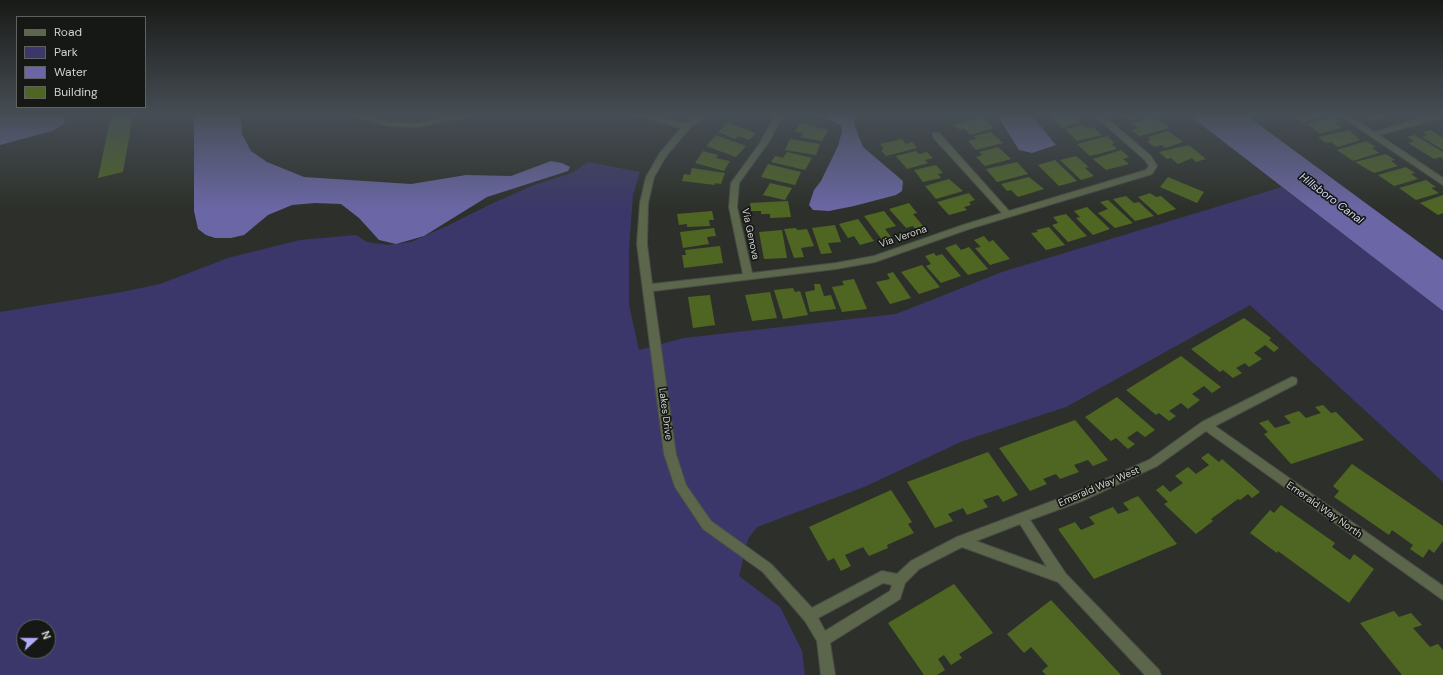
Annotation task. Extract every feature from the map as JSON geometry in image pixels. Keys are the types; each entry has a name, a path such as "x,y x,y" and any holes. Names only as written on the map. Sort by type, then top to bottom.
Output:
{"street":[{"name":"Lakes Drive","path":"670,146 663,155 650,178 644,203 642,244 670,454 681,487 707,525 766,568 810,616 823,640 828,675"},
{"name":"Via Genova","path":"748,276 733,207 735,183 761,146"},
{"path":"946,146 1007,214"},
{"name":"Via Verona","path":"649,288 836,266 875,258 1007,214 1149,172 1153,166 1148,158 1135,146"},
{"path":"1389,146 1443,182"},
{"name":"Emerald Way West","path":"823,640 896,595 899,580 915,565 961,541 1078,497 1153,463 1206,425 1292,381"},
{"name":"Emerald Way North","path":"1206,425 1443,594"},
{"path":"1022,518 1062,578 1154,675"},
{"path":"961,541 1062,578"},
{"path":"810,616 882,577 899,580"}],"green space":[{"path":"588,162 640,172 633,195 629,248 629,305 639,350 684,338 896,314 1002,272 1282,187 1443,311 1443,482 1250,305 1066,407 963,441 864,487 757,527 748,539 739,576 780,607 802,651 805,675 0,675 0,312 122,292 160,284 228,258 300,240 356,235 367,242 388,245 411,242 534,185 572,173"}],"water":[{"path":"194,146 249,146 251,151 267,162 304,177 411,184 466,175 511,176 551,161 562,163 570,167 568,171 487,197 424,236 396,244 379,240 359,218 341,204 315,203 292,205 268,215 244,235 231,238 215,238 206,235 198,229 194,211"},
{"path":"838,146 863,146 903,181 902,191 896,195 829,211 813,210 809,205 814,190 821,181"},
{"path":"1017,146 1052,146 1032,153 1019,150"},
{"name":"Hillsboro Canal","path":"1230,146 1289,146 1443,260 1443,311"}],"building":[{"path":"104,146 127,146 123,172 98,178"},
{"path":"707,146 746,146 736,157"},
{"path":"787,146 819,146 816,155 785,150"},
{"path":"882,146 916,146 917,148 886,156 881,150 884,149"},
{"path":"973,146 990,146 976,150"},
{"path":"1080,146 1114,146 1117,149 1090,156"},
{"path":"1183,146 1191,146 1206,159 1196,162 1192,158 1178,164 1171,158 1167,159 1159,152"},
{"path":"1348,146 1375,146 1372,148 1379,153 1353,161 1337,150"},
{"path":"1414,146 1434,146 1443,152 1443,159 1441,157 1434,159"},
{"path":"998,147 1011,159 985,166 976,157 982,155 979,152"},
{"path":"1121,150 1129,157 1123,159 1129,164 1106,170 1093,159"},
{"path":"703,151 718,155 716,158 730,161 724,171 695,163"},
{"path":"916,151 919,154 927,152 933,158 925,160 928,163 907,169 896,156"},
{"path":"787,152 812,158 805,170 771,162 775,156 783,158"},
{"path":"1386,154 1395,160 1391,161 1398,166 1374,173 1355,162"},
{"path":"1076,156 1089,167 1085,168 1094,176 1081,180 1060,160"},
{"path":"1055,160 1077,181 1059,186 1038,165"},
{"path":"1017,162 1028,174 997,182 986,169"},
{"path":"768,164 801,172 795,185 761,177"},
{"path":"936,165 943,173 938,174 941,178 923,182 914,170"},
{"path":"1406,167 1415,173 1411,174 1418,179 1394,186 1378,175"},
{"path":"692,168 725,173 721,184 715,183 715,185 682,181 684,174 690,175"},
{"path":"1029,177 1044,189 1018,197 1011,190 1007,191 1001,184"},
{"path":"1168,177 1204,192 1197,203 1160,187"},
{"path":"949,179 963,191 936,199 925,186"},
{"path":"1426,180 1436,187 1431,188 1439,193 1416,200 1399,188"},
{"path":"770,183 792,188 785,200 763,195"},
{"path":"969,193 975,200 969,202 971,205 964,207 967,210 949,215 937,202"},
{"path":"1150,193 1156,197 1161,196 1176,209 1158,215 1138,197"},
{"path":"1443,195 1443,213 1438,215 1420,203"},
{"path":"1126,196 1134,203 1139,202 1154,216 1135,221 1113,199"},
{"path":"1108,200 1133,223 1115,228 1098,213 1108,209 1100,202"},
{"path":"788,201 791,217 770,218 770,214 761,214 761,211 751,211 750,203"},
{"path":"909,203 917,213 913,214 923,226 915,229 913,226 906,228 889,209"},
{"path":"1087,207 1110,229 1093,235 1076,218 1080,217 1074,211"},
{"path":"712,211 714,220 709,220 710,226 687,227 687,224 679,225 677,214"},
{"path":"884,211 896,226 885,229 892,238 883,241 864,216"},
{"path":"1066,214 1087,236 1068,242 1052,225 1058,223 1053,217"},
{"path":"858,219 874,241 860,245 854,236 848,238 839,224"},
{"path":"835,225 841,242 828,243 832,253 821,254 812,228"},
{"path":"1049,227 1065,245 1046,250 1031,233 1038,232 1036,230"},
{"path":"714,228 716,236 707,237 709,244 683,248 680,232"},
{"path":"796,228 797,230 807,229 814,246 801,248 804,257 794,258 784,229"},
{"path":"782,230 787,258 764,259 759,232"},
{"path":"984,236 989,242 993,240 1010,259 990,265 975,248 981,247 974,240"},
{"path":"956,244 961,250 969,247 988,269 968,275 945,248"},
{"path":"720,246 723,263 684,268 682,255 686,255 685,250"},
{"path":"934,253 936,256 942,254 961,276 941,283 926,266 931,264 925,256"},
{"path":"922,265 940,287 919,294 901,272"},
{"path":"893,272 911,298 890,304 876,282 890,279 887,274"},
{"path":"854,279 867,309 842,312 832,287 844,285 842,281"},
{"path":"814,284 820,284 824,296 831,295 836,309 810,312 805,292 815,290"},
{"path":"793,288 795,292 800,291 808,315 783,319 774,290"},
{"path":"770,292 777,318 752,321 745,295"},
{"path":"710,295 715,325 693,328 688,297"},
{"path":"1244,318 1271,338 1269,340 1279,348 1274,352 1265,345 1254,353 1262,359 1249,367 1245,363 1236,368 1242,373 1233,378 1223,370 1220,372 1191,349"},
{"path":"1181,356 1221,387 1212,393 1204,386 1192,394 1200,400 1188,409 1181,403 1169,411 1176,416 1169,421 1159,413 1156,415 1126,390"},
{"path":"1117,397 1155,430 1145,437 1137,431 1127,438 1135,444 1128,449 1116,438 1111,441 1085,417"},
{"path":"1323,405 1331,413 1336,412 1364,440 1291,464 1264,434 1268,432 1259,423 1268,420 1275,428 1291,423 1284,416 1299,411 1306,418 1321,413 1315,407"},
{"path":"1075,420 1108,460 1093,466 1088,460 1074,465 1079,472 1060,479 1056,474 1043,479 1047,484 1030,491 999,448"},
{"path":"988,452 1018,495 1003,502 998,495 983,500 988,507 967,515 963,508 948,514 953,521 935,528 907,482"},
{"path":"1208,453 1219,462 1222,459 1260,492 1252,498 1248,494 1240,500 1238,499 1211,519 1213,521 1196,534 1164,504 1168,502 1156,490 1163,485 1170,492 1183,483 1175,476 1188,467 1196,474 1209,465 1201,458"},
{"path":"1352,464 1443,526 1443,541 1434,553 1429,549 1423,558 1410,549 1413,545 1392,530 1389,535 1334,497 1339,491 1333,486"},
{"path":"891,490 912,522 908,524 914,533 887,545 888,548 869,556 863,547 845,555 851,566 841,571 834,558 828,561 809,527"},
{"path":"1138,496 1177,544 1094,579 1058,529 1075,522 1081,530 1095,524 1089,517 1113,507 1118,514 1129,510 1123,503"},
{"path":"1281,505 1335,543 1332,547 1350,560 1354,554 1374,569 1349,603 1278,551 1277,553 1250,533 1270,510 1274,513"},
{"path":"954,584 993,633 959,654 962,658 951,665 944,655 938,659 945,670 937,675 924,675 888,623"},
{"path":"1051,600 1121,675 1046,675 1042,671 1048,666 1031,647 1024,653 1007,634"},
{"path":"1394,611 1399,617 1411,613 1422,625 1413,628 1430,647 1438,644 1443,650 1443,675 1402,675 1360,623"}]}
